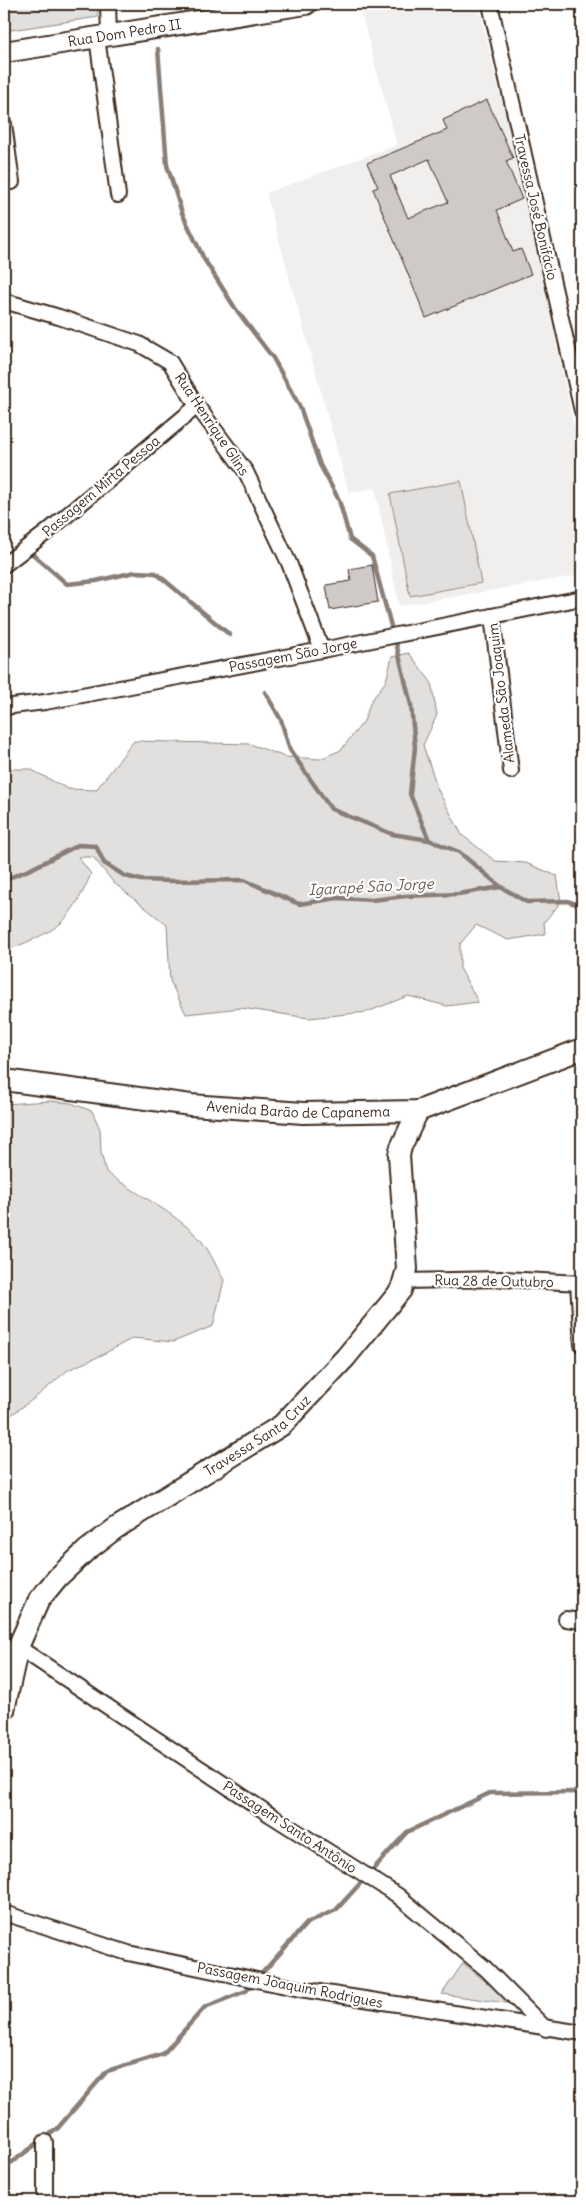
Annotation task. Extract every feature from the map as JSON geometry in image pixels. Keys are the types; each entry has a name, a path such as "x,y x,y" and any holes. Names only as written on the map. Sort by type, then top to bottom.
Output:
{"street":[{"path":"108,4 103,36 118,195"},
{"name":"Rua Dom Pedro II","path":"4,52 306,4"},
{"name":"Travessa José Bonifácio","path":"490,4 580,388 582,411"},
{"path":"4,124 12,182"},
{"name":"Rua Henrique Glins","path":"4,301 139,344 170,362 196,406 246,472 289,563 322,650"},
{"name":"Passagem Mirta Pessoa","path":"4,565 48,532 196,406"},
{"name":"Passagem São Jorge","path":"4,707 45,702 322,650 582,598"},
{"name":"Alameda São Joaquim","path":"492,616 511,771"},
{"name":"Avenida Barão de Capanema","path":"4,1080 191,1105 303,1113 418,1111 582,1049"},
{"name":"Travessa Santa Cruz","path":"4,1710 18,1647 39,1600 70,1565 116,1528 282,1425 346,1358 401,1290 405,1281 407,1260 398,1163 401,1147 418,1111"},
{"name":"Rua 28 de Outubro","path":"405,1281 503,1279 580,1283"},
{"path":"580,1283 582,1345"},
{"path":"566,1619 582,1621"},
{"name":"Passagem Santo Antônio","path":"18,1647 238,1794 397,1895 486,1969 546,2029"},
{"name":"Passagem Joaquim Rodrigues","path":"4,1914 137,1955 300,1989 546,2029 582,2033"},
{"path":"45,2142 45,2201"}],"shaded area":[{"path":"4,4 97,4 98,17 4,31"},
{"path":"175,4 215,4 175,9"},
{"path":"401,4 478,4 523,186 582,464 582,575 399,606 375,488 349,493 266,193 397,145 360,9"},
{"path":"461,481 481,583 410,596 390,494"},
{"path":"409,653 431,682 437,715 423,745 438,790 462,835 495,861 526,863 557,876 561,902 544,922 545,934 508,940 476,925 460,944 460,968 478,1002 447,1006 408,996 367,1012 309,1018 241,1008 186,1014 170,981 167,925 114,883 93,857 78,857 91,874 78,901 65,919 55,928 41,936 4,951 4,769 30,769 68,789 96,790 134,741 250,744 285,757 320,759 341,750 364,721 371,701 386,681 392,657"},
{"path":"49,1101 71,1103 92,1111 100,1129 101,1152 106,1172 188,1227 206,1247 224,1280 213,1326 173,1342 133,1338 100,1356 68,1370 36,1397 4,1420 4,1104"},
{"path":"463,1963 513,2004 442,1994"}],"building":[{"path":"487,100 513,158 506,161 522,199 497,210 513,252 521,249 531,274 426,318 373,189 378,187 367,163 447,130 443,120","holes":["429,159 448,202 408,218 390,176"]},
{"path":"372,565 378,602 330,610 326,585 351,581 349,569"}],"waterway":[{"path":"158,49 167,165 182,213 204,259 235,308 273,358 300,407 320,465 339,500 350,539 372,556 391,626"},
{"path":"4,523 9,530"},
{"path":"27,549 67,584 96,581 135,572 156,573 230,635"},
{"path":"396,643 411,705 415,747 410,794 429,840 459,852 501,887"},
{"path":"265,692 281,720 290,750 331,809 392,834 429,840"},
{"name":"Igarapé São Jorge","path":"4,880 31,869 78,845 96,846 104,863 125,876 141,880 170,881 244,880 299,904 338,898 372,900 406,896 458,894 501,887 527,902 567,901 582,906"},
{"path":"4,2168 57,2129 107,2071 163,2054 205,2007 246,1991 307,1923 336,1910 407,1832 490,1793 582,1792"}]}
